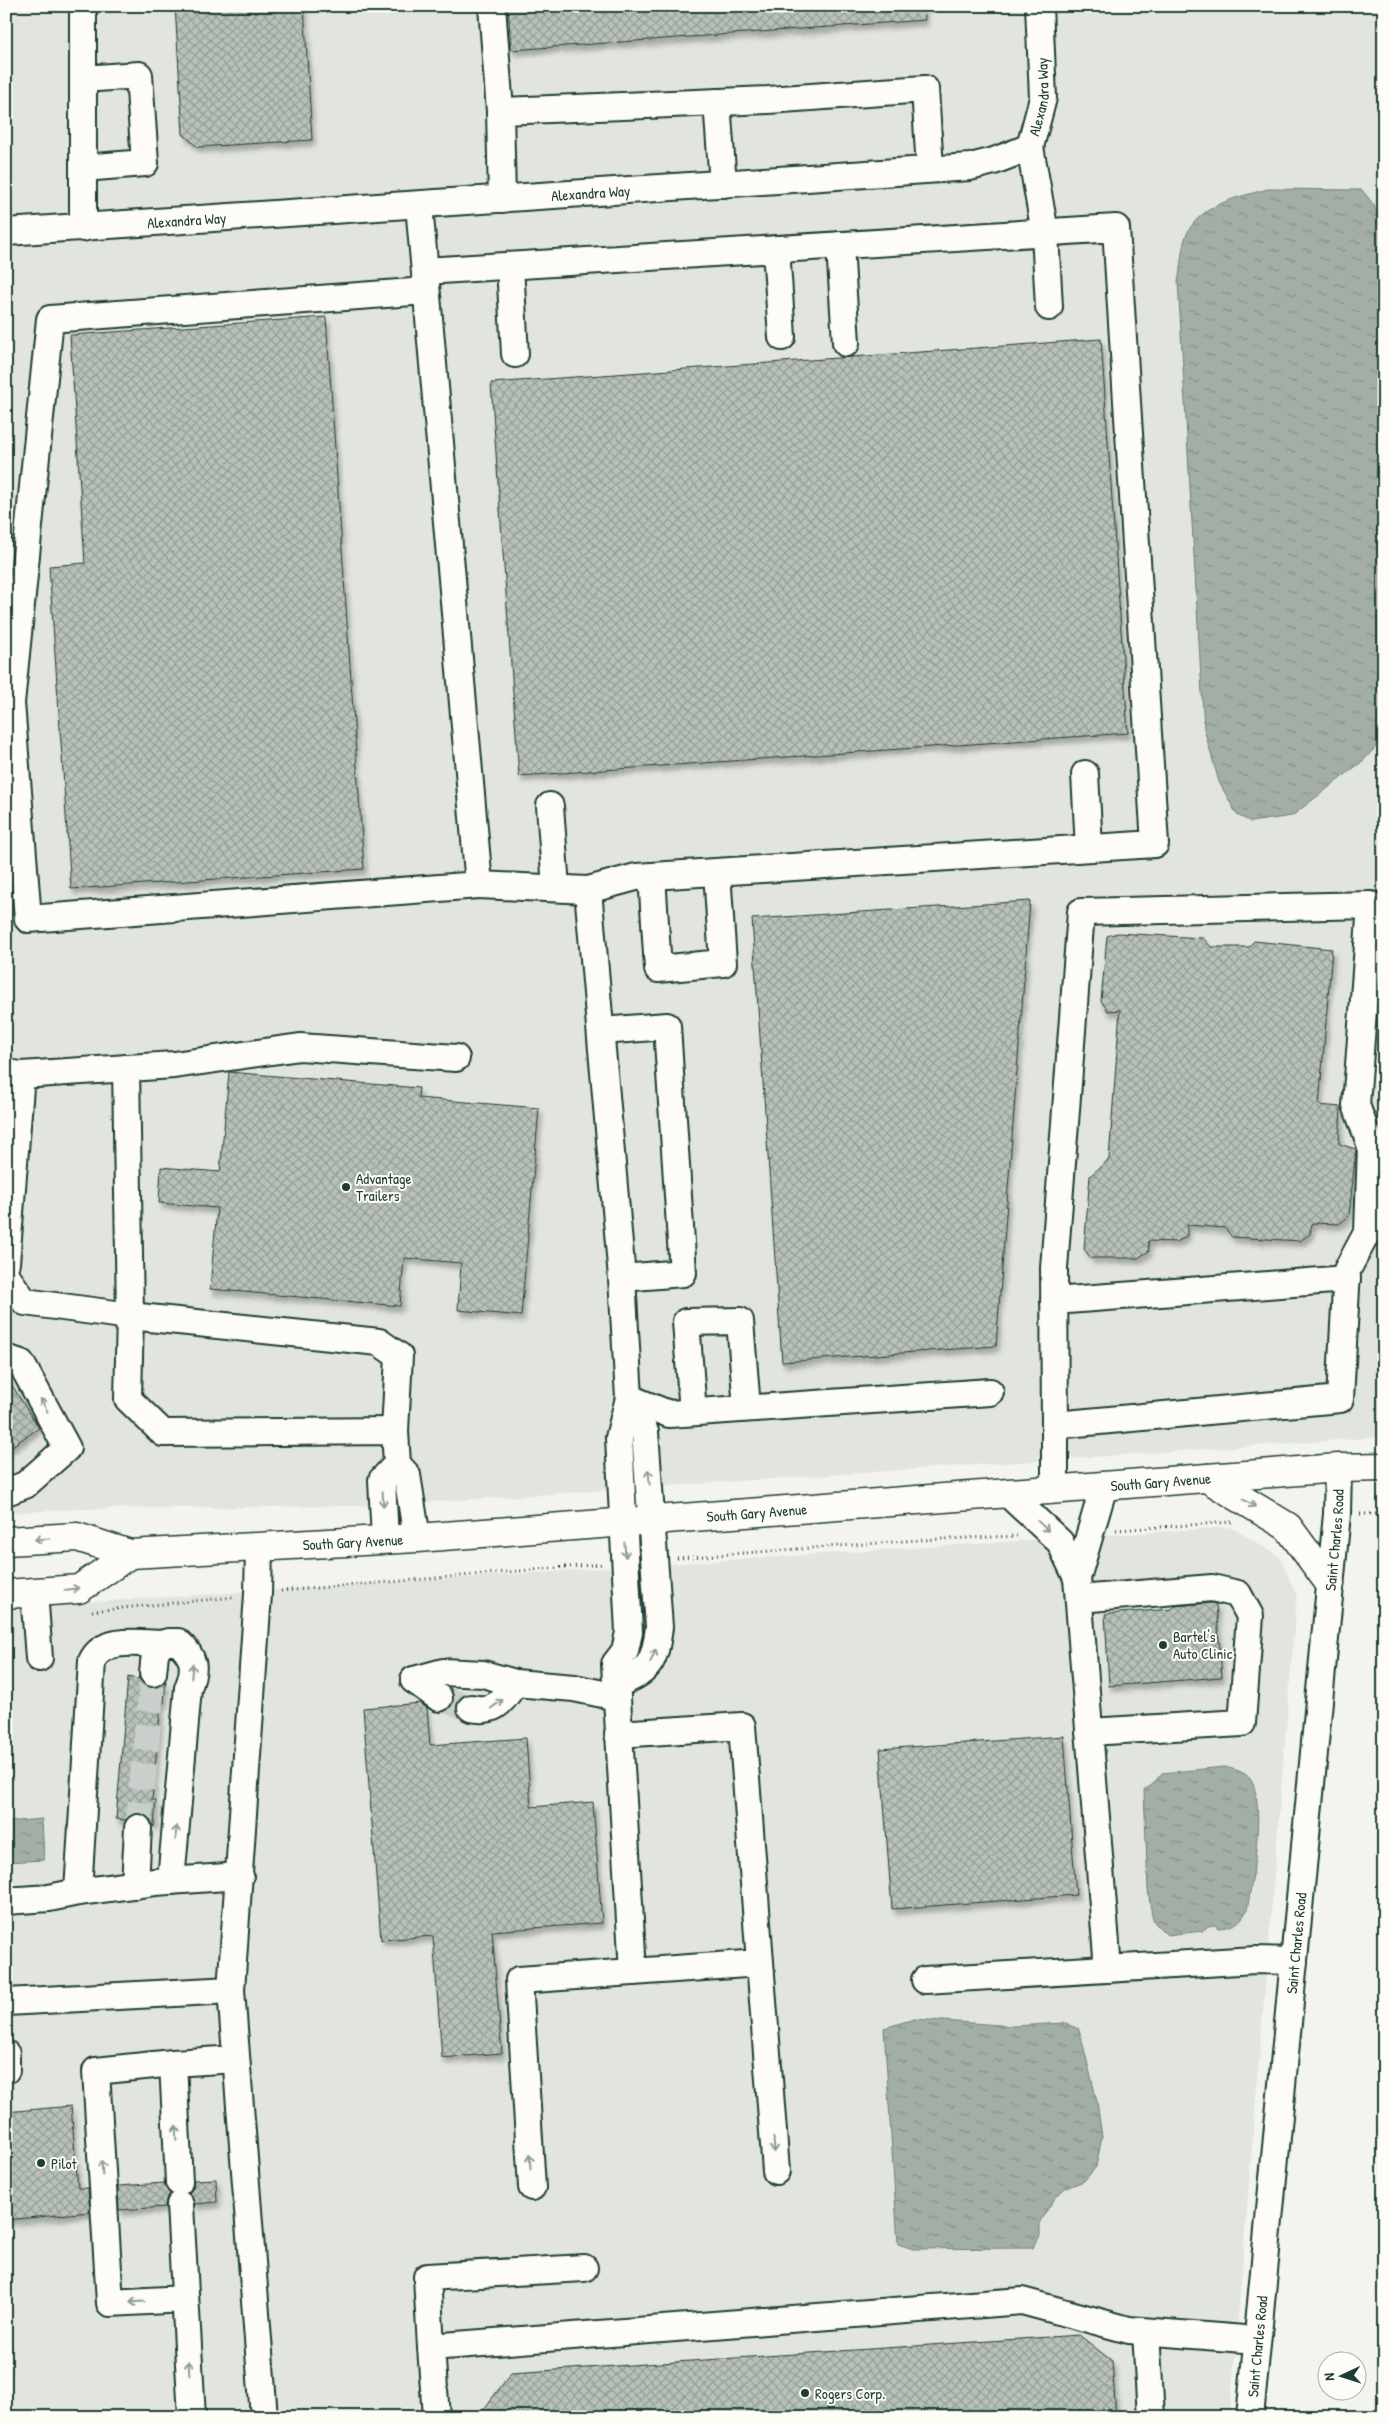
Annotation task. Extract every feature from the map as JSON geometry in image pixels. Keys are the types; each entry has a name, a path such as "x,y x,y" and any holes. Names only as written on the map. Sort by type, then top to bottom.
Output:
{"main road":[{"name":"South Gary Avenue","path":"6,1541 77,1536 130,1554 417,1538 1338,1468 1384,1468"},
{"path":"1207,1478 1288,1527 1330,1584"},
{"path":"6,1594 79,1589 130,1554"}],"street":[{"path":"82,228 83,6"},
{"path":"492,6 500,111 502,199"},
{"name":"Alexandra Way","path":"6,232 970,167 994,161 1030,147 1043,98 1039,6"},
{"path":"83,79 138,75 145,163 83,168"},
{"path":"500,111 717,102 925,89 930,169"},
{"path":"717,102 723,184"},
{"path":"1030,147 1045,232 1049,307"},
{"path":"419,205 479,885"},
{"path":"1116,228 1155,844 636,877 588,890 479,885 28,919 11,703 50,319 425,281 510,266 1045,232 1116,228"},
{"path":"840,246 846,344"},
{"path":"776,250 782,338"},
{"path":"510,266 516,354"},
{"path":"1085,774 1089,848"},
{"path":"550,806 556,888"},
{"path":"652,876 658,969 723,963 717,872"},
{"path":"588,890 622,1278 629,1398 619,1438 629,1632 625,1651 615,1664 633,1972"},
{"path":"1055,1424 1340,1400 1347,1270 1368,1232 1371,1146 1356,1105 1371,905 1082,912 1054,1268 1055,1490"},
{"path":"601,1031 667,1026 683,1274 622,1278"},
{"path":"6,1263 13,1074 174,1065 300,1047 456,1058"},
{"path":"126,1068 130,1316 128,1399 163,1433 395,1431"},
{"path":"6,1276 25,1302 130,1316 379,1342 399,1356 395,1431 396,1464 382,1480 385,1540"},
{"path":"1054,1301 1347,1279"},
{"path":"693,1412 686,1322 740,1321 747,1408"},
{"path":"6,1358 21,1363 67,1448 25,1485 6,1492"},
{"path":"629,1398 669,1414 990,1392"},
{"path":"439,1698 414,1680 443,1672 483,1674 515,1683 617,1691 647,1668 656,1652 659,1627 653,1519 645,1432 629,1398"},
{"path":"396,1464 407,1475 417,1538"},
{"name":"Saint Charles Road","path":"1250,2417 1337,1514 1338,1468"},
{"path":"1078,1589 1104,1486"},
{"path":"1007,1493 1060,1542 1078,1589 1108,1969"},
{"path":"259,1547 258,1594 231,1990 264,2417"},
{"path":"1078,1589 1212,1588 1238,1594 1250,1616 1242,1724 1089,1732"},
{"path":"34,1592 38,1658"},
{"path":"78,1892 92,1661 102,1647 137,1643 160,1644 178,1642 191,1656 194,1665 193,1675 188,1688 171,1881"},
{"path":"152,1673 155,1654 160,1644"},
{"path":"471,1708 485,1711 499,1705 515,1683"},
{"path":"618,1734 742,1726 776,2171"},
{"path":"134,1885 138,1828"},
{"path":"6,1901 49,1898 78,1892 171,1881 240,1876"},
{"path":"925,1980 1255,1960 1294,1961"},
{"path":"532,2187 519,1980 760,1963"},
{"path":"6,2002 231,1990"},
{"path":"6,2054 6,2070"},
{"path":"186,2299 110,2303 96,2072 173,2063 236,2059"},
{"path":"173,2063 192,2417"},
{"path":"436,2417 427,2277 584,2268"},
{"path":"431,2347 1022,2301 1130,2330 1258,2340"},
{"path":"1146,2332 1151,2417"}],"path":[{"path":"1362,1514 1384,1514"},
{"path":"1114,1530 1239,1522"},
{"path":"676,1558 919,1540 1019,1536"},
{"path":"293,1590 603,1564"},
{"path":"82,1612 209,1600"},
{"path":"1383,2417 1384,2389"}],"shaded area":[{"path":"6,6 1384,6 1384,1437 450,1501 355,1506 84,1509 6,1513"},
{"path":"1231,1527 1280,1557 1297,1596 1230,2417 6,2417 6,1609"}],"water":[{"path":"1268,189 1362,190 1374,205 1382,232 1378,375 1384,404 1384,731 1382,740 1364,760 1292,816 1251,822 1237,815 1219,782 1204,729 1178,282 1186,236 1200,216 1221,203"},
{"path":"1224,1767 1246,1774 1251,1780 1255,1791 1258,1825 1247,1910 1238,1922 1231,1926 1218,1928 1215,1925 1208,1926 1203,1931 1167,1935 1155,1923 1152,1916 1148,1890 1144,1790 1152,1785 1162,1773"},
{"path":"42,1819 44,1860 6,1862 6,1822"},
{"path":"914,2019 1014,2026 1064,2023 1079,2029 1097,2101 1102,2137 1096,2167 1084,2181 1065,2188 1055,2198 1040,2221 1040,2236 1032,2248 913,2249 898,2244 884,2028"}],"building":[{"path":"175,6 304,6 312,140 197,147 183,134"},
{"path":"508,6 924,6 925,20 511,50"},
{"path":"326,317 364,869 71,889 49,566 85,563 70,335"},
{"path":"1101,339 1128,733 519,776 491,383"},
{"path":"1030,901 996,1346 782,1362 752,919"},
{"path":"1117,933 1203,938 1211,947 1249,947 1254,941 1332,949 1319,1105 1341,1107 1339,1144 1356,1149 1349,1216 1339,1224 1312,1223 1310,1234 1300,1241 1232,1237 1225,1228 1187,1225 1187,1236 1177,1242 1148,1241 1149,1251 1138,1258 1091,1258 1084,1249 1090,1176 1109,1159 1120,1010 1108,1011 1101,1001 1107,936"},
{"name":"Advantage Trailers","path":"229,1072 419,1088 418,1098 539,1108 521,1316 458,1310 461,1263 404,1258 400,1306 210,1289 217,1208 159,1203 161,1167 220,1172"},
{"path":"6,1376 39,1428 6,1450"},
{"name":"Bartel's Auto Clinic","path":"1216,1604 1222,1677 1109,1686 1105,1614 1172,1609 1175,1606"},
{"path":"139,1676 144,1685 151,1688 160,1686 166,1681 164,1703 161,1703 152,1800 156,1800 154,1827 147,1816 139,1813 132,1814 126,1820 116,1819 128,1677 138,1679"},
{"path":"420,1703 427,1708 430,1745 526,1738 531,1807 593,1802 602,1923 492,1931 502,2053 442,2058 433,1936 381,1940 363,1708"},
{"path":"1064,1736 1076,1895 892,1909 880,1749"},
{"name":"Pilot","path":"71,2106 78,2188 88,2188 90,2212 6,2220 6,2112"},
{"path":"216,2179 217,2202 195,2204 189,2193 193,2188 194,2180"},
{"path":"164,2183 170,2194 166,2199 165,2207 119,2210 118,2186"},
{"name":"Rogers Corp.","path":"1079,2335 1112,2361 1116,2417 478,2417 511,2373"}],"tunnel":[{"path":"138,1828 153,1673"},
{"path":"439,1698 471,1708"}],"place":[{"name":"Advantage Trailers","path":"346,1187"},
{"name":"Bartel's Auto Clinic","path":"1163,1645"},
{"name":"Pilot","path":"41,2163"},
{"name":"Rogers Corp.","path":"805,2393"}]}
